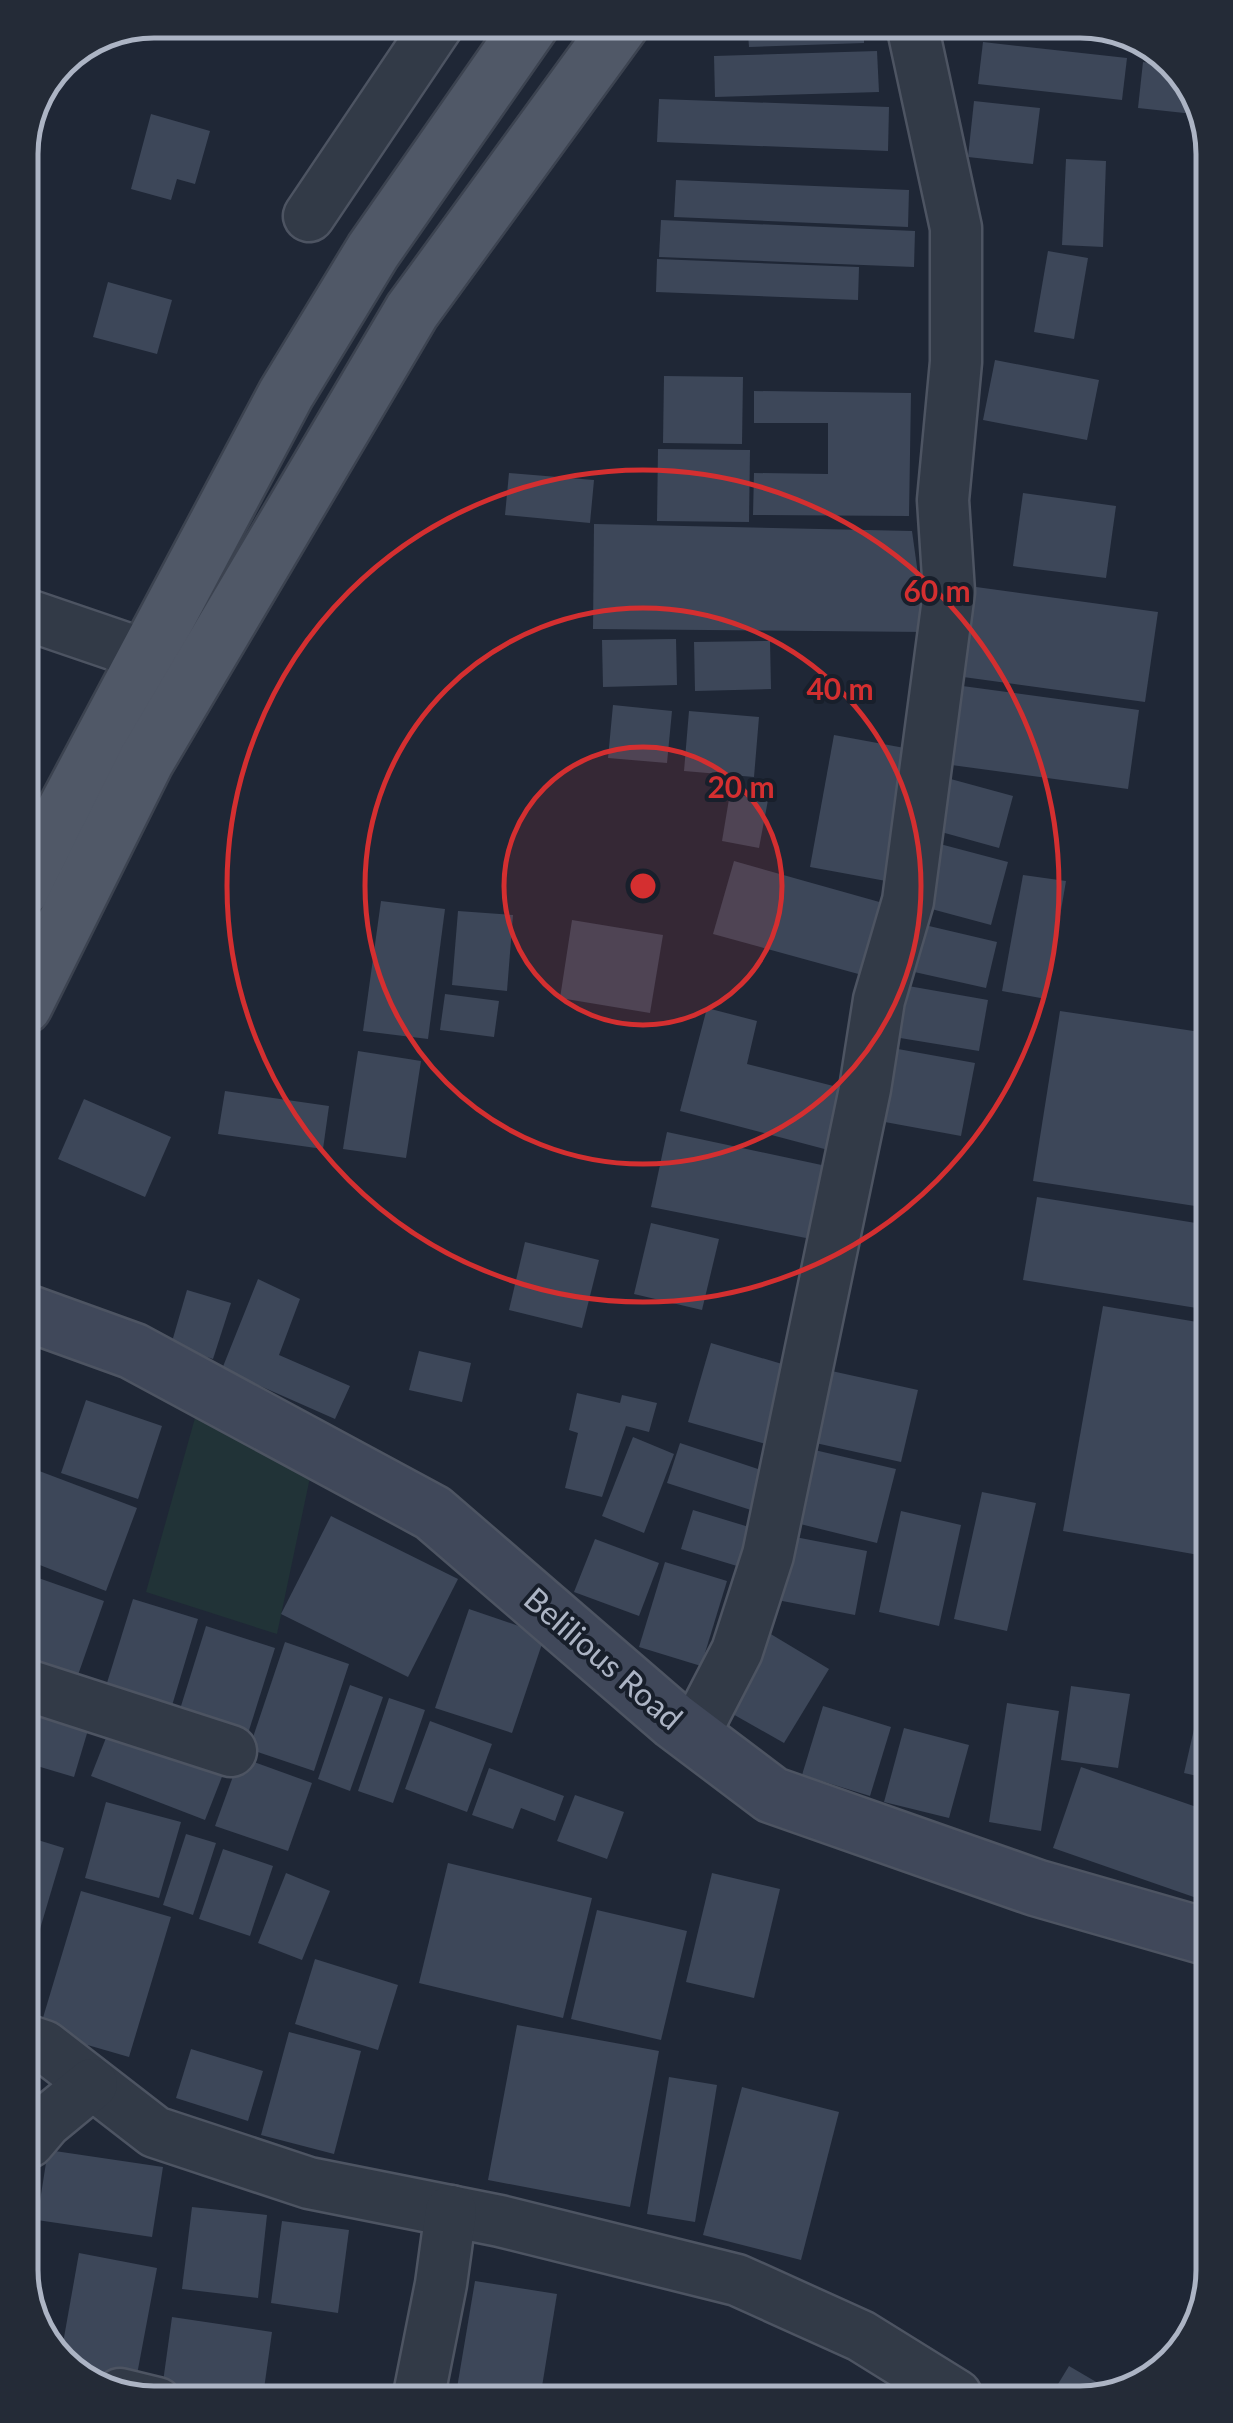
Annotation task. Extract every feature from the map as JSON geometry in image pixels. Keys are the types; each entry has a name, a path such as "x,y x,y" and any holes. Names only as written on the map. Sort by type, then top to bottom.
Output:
{"main road":[{"path":"38,861 305,362 372,251 521,38"},
{"path":"38,978 146,761 412,311 611,38"},
{"name":"Belilious Road","path":"38,1316 134,1351 432,1513 693,1736 772,1796 1037,1888 1196,1933"}],"street":[{"path":"309,216 429,38"},
{"path":"693,1736 736,1651 768,1555 865,1089 878,1000 908,902 949,592 943,500 956,362 956,228 915,38"},
{"path":"38,618 148,656"},
{"path":"38,1689 231,1751"},
{"path":"38,2044 155,2132 309,2183 451,2211 736,2280 861,2336 941,2386"},
{"path":"38,2131 92,2084"},
{"path":"421,2385 451,2211"}],"shaded area":[{"path":"195,1418 312,1468 277,1634 146,1592"}],"building":[{"path":"748,38 864,38 864,43 749,47"},
{"path":"983,42 1127,58 1122,100 978,84"},
{"path":"877,51 879,92 715,97 714,56"},
{"path":"1143,62 1153,63 1162,71 1188,113 1138,108"},
{"path":"659,99 889,107 888,151 657,142"},
{"path":"974,101 1040,108 1033,164 968,157"},
{"path":"151,114 210,131 195,184 177,179 171,200 131,189"},
{"path":"1066,159 1106,161 1103,247 1062,245"},
{"path":"676,180 909,190 908,227 674,217"},
{"path":"661,220 915,231 914,267 659,257"},
{"path":"1048,251 1088,258 1074,339 1034,332"},
{"path":"657,259 859,267 858,300 656,292"},
{"path":"108,282 172,300 157,354 93,337"},
{"path":"995,360 1099,380 1087,440 983,420"},
{"path":"664,376 743,377 742,444 663,443"},
{"path":"754,391 911,393 909,516 753,515 754,473 828,474 828,423 754,423"},
{"path":"658,449 750,450 749,522 657,521"},
{"path":"509,473 594,480 590,523 505,515"},
{"path":"1023,493 1116,506 1106,578 1013,566"},
{"path":"594,524 912,531 926,632 593,629"},
{"path":"969,586 1158,612 1145,702 956,676"},
{"path":"676,639 677,685 603,687 602,640"},
{"path":"770,641 771,689 695,691 694,642"},
{"path":"955,685 1139,710 1128,789 944,764"},
{"path":"613,705 672,711 667,763 608,758"},
{"path":"689,711 759,717 754,777 684,771"},
{"path":"834,735 910,749 886,881 810,867"},
{"path":"947,778 1013,796 999,848 934,830"},
{"path":"730,793 768,800 759,848 722,841"},
{"path":"940,844 1008,862 991,925 924,907"},
{"path":"734,861 883,903 862,975 713,934"},
{"path":"1023,875 1066,881 1046,999 1002,991"},
{"path":"381,901 445,909 428,1039 363,1031"},
{"path":"458,911 513,915 507,991 452,985"},
{"path":"572,920 663,935 650,1013 560,998"},
{"path":"912,922 997,942 986,988 901,969"},
{"path":"897,984 988,1000 979,1051 888,1036"},
{"path":"445,994 499,1001 494,1037 440,1030"},
{"path":"707,1008 757,1021 747,1064 849,1090 832,1151 680,1111"},
{"path":"1060,1011 1196,1031 1196,1206 1033,1181"},
{"path":"887,1047 975,1063 961,1136 874,1120"},
{"path":"358,1051 421,1061 406,1158 343,1149"},
{"path":"225,1091 329,1106 323,1149 218,1134"},
{"path":"84,1099 171,1137 145,1197 58,1159"},
{"path":"667,1132 831,1167 816,1240 651,1207"},
{"path":"1037,1197 1196,1223 1196,1308 1023,1280"},
{"path":"651,1223 719,1239 702,1310 634,1294"},
{"path":"525,1242 599,1260 582,1328 509,1310"},
{"path":"258,1279 300,1299 279,1355 350,1386 335,1419 222,1369"},
{"path":"187,1290 231,1303 213,1359 171,1345"},
{"path":"1103,1306 1196,1322 1196,1555 1063,1531"},
{"path":"711,1343 799,1369 776,1447 688,1422"},
{"path":"419,1351 471,1363 462,1402 409,1390"},
{"path":"827,1370 918,1390 901,1462 811,1442"},
{"path":"577,1393 620,1403 622,1395 657,1403 649,1432 626,1426 602,1497 565,1488 578,1433 569,1430"},
{"path":"86,1400 162,1426 138,1499 61,1473"},
{"path":"633,1437 674,1454 644,1533 602,1516"},
{"path":"680,1443 767,1472 754,1511 667,1483"},
{"path":"806,1448 896,1469 877,1543 788,1521"},
{"path":"38,1471 137,1508 106,1591 38,1564"},
{"path":"982,1492 1036,1503 1007,1631 954,1619"},
{"path":"693,1510 749,1527 737,1566 681,1549"},
{"path":"901,1511 961,1525 939,1626 879,1612"},
{"path":"331,1516 458,1579 408,1677 281,1614"},
{"path":"785,1535 867,1551 855,1615 772,1599"},
{"path":"595,1539 659,1563 639,1616 574,1592"},
{"path":"665,1562 727,1581 701,1666 639,1647"},
{"path":"38,1578 104,1601 72,1692 38,1680"},
{"path":"133,1599 198,1619 168,1719 102,1699"},
{"path":"469,1609 545,1635 512,1733 435,1708"},
{"path":"206,1626 275,1648 245,1743 176,1722"},
{"path":"769,1633 829,1669 784,1743 724,1709"},
{"path":"285,1642 349,1664 314,1771 249,1749"},
{"path":"350,1685 383,1697 350,1791 318,1779"},
{"path":"1071,1686 1130,1694 1118,1768 1061,1760"},
{"path":"389,1698 425,1710 393,1803 358,1791"},
{"path":"1007,1703 1059,1711 1041,1831 989,1822"},
{"path":"38,1704 91,1720 74,1777 38,1766"},
{"path":"823,1706 891,1727 870,1796 802,1775"},
{"path":"113,1720 227,1764 205,1820 91,1776"},
{"path":"1196,1720 1196,1776 1184,1773"},
{"path":"430,1721 492,1744 467,1812 405,1789"},
{"path":"904,1728 969,1745 949,1818 884,1802"},
{"path":"240,1757 312,1783 288,1851 215,1826"},
{"path":"1081,1767 1196,1807 1196,1898 1053,1848"},
{"path":"489,1768 564,1796 555,1821 521,1808 513,1829 472,1815"},
{"path":"575,1795 624,1812 607,1859 557,1841"},
{"path":"106,1802 181,1822 159,1898 85,1878"},
{"path":"186,1834 216,1843 193,1915 163,1905"},
{"path":"38,1840 64,1848 38,1936"},
{"path":"223,1849 273,1866 250,1936 199,1919"},
{"path":"448,1863 592,1898 563,2018 419,1983"},
{"path":"286,1873 330,1891 302,1960 258,1943"},
{"path":"712,1873 780,1889 754,1998 686,1982"},
{"path":"81,1891 171,1917 129,2057 39,2031"},
{"path":"597,1910 687,1931 661,2040 571,2019"},
{"path":"315,1959 398,1985 378,2050 295,2024"},
{"path":"517,2025 659,2051 630,2207 488,2180"},
{"path":"289,2032 361,2051 334,2154 261,2135"},
{"path":"191,2049 263,2071 248,2121 176,2098"},
{"path":"669,2077 717,2085 695,2222 647,2214"},
{"path":"742,2087 839,2112 801,2260 703,2235"},
{"path":"48,2150 163,2167 152,2237 38,2220"},
{"path":"192,2207 267,2215 258,2298 182,2289"},
{"path":"282,2221 349,2230 338,2313 271,2303"},
{"path":"79,2253 157,2268 136,2380 95,2370 63,2343"},
{"path":"475,2281 557,2294 542,2385 457,2385"},
{"path":"172,2317 272,2332 265,2385 163,2382"},
{"path":"1069,2366 1099,2383 1080,2386 1057,2386"}]}
